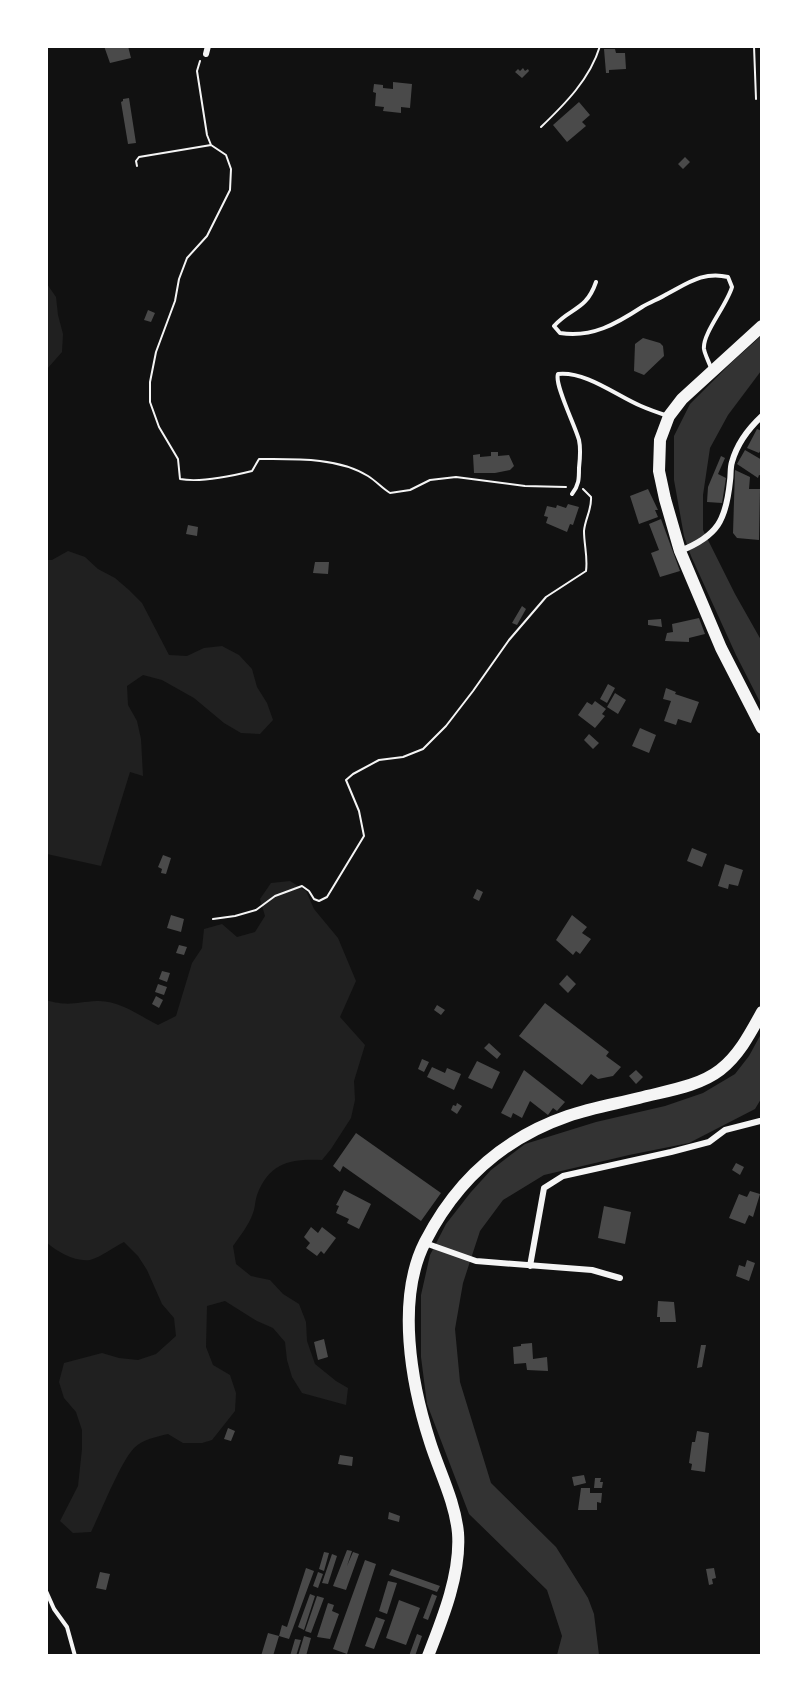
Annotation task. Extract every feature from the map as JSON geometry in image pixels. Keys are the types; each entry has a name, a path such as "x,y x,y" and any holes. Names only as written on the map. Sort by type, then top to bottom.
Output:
{"main road":[{"path":"762,326 682,399 669,416 660,440 659,471 664,499 721,648 762,728"},
{"path":"428,1656 449,1595 455,1568 458,1534 455,1514 419,1402 410,1347 410,1299 428,1244 441,1214 465,1183 516,1138 568,1116 698,1082 719,1071 737,1053 762,1012"}],"street":[{"path":"683,549 716,530 726,510 731,464 741,441 762,416"},
{"path":"530,1266 544,1188 563,1176 709,1142 725,1130 760,1121"},
{"path":"428,1244 476,1261 592,1270 620,1278"}],"lane":[{"path":"596,282 592,295 584,305 561,319 555,327 560,333 574,335 595,333 623,321 645,306 700,276 728,277 732,288 729,299 710,329 704,348 712,371"},
{"path":"572,494 578,486 580,443 568,407 557,386 558,374 571,375 600,384 640,406 669,416"},
{"path":"46,1591 66,1627 75,1656"}],"path":[{"path":"541,127 564,105 595,64 600,46"},
{"path":"754,46 756,99"},
{"path":"207,50 200,60 197,71 207,135 211,145 226,155 231,169 230,190 207,236 187,258 179,279 175,301 156,352 150,382 150,402 159,427 178,459 180,479 229,477 252,471 259,459 320,462 351,468 369,477 390,493 410,490 430,480 456,477 525,486 555,488 578,486 591,497 592,506 584,532 588,560 586,571 546,597 509,640 446,726 423,749 403,757 379,760 346,780 359,811 364,836 327,897 320,901 314,899 302,886 275,896 256,910 213,919"},
{"path":"136,166 139,157 211,145"}],"shaded area":[{"path":"47,284 56,297 63,334 62,352 47,369"},
{"path":"761,336 761,371 728,415 710,448 703,495 703,530 761,640 761,704 736,655 684,536 674,480 674,436 690,404"},
{"path":"68,551 85,557 98,569 115,578 142,603 169,655 187,656 204,648 222,646 239,655 252,669 257,687 267,703 273,720 260,734 241,733 224,723 194,698 162,680 143,675 127,686 128,705 137,721 141,739 143,776 130,772 101,866 47,854 47,560 52,560"},
{"path":"290,881 306,891 314,909 338,938 356,981 340,1017 365,1045 354,1081 355,1100 351,1118 331,1149 322,1160 291,1162 282,1165 268,1175 257,1195 249,1222 233,1246 236,1264 251,1276 270,1280 283,1294 299,1304 306,1322 307,1341 315,1364 348,1388 346,1405 302,1393 292,1377 285,1342 273,1328 225,1301 207,1306 206,1347 213,1365 230,1375 236,1393 235,1411 212,1440 202,1443 183,1443 168,1434 141,1442 134,1448 123,1465 91,1532 73,1533 60,1521 78,1486 82,1430 76,1412 64,1398 59,1382 64,1363 102,1353 138,1360 156,1354 176,1336 174,1318 162,1304 138,1256 124,1242 90,1260 67,1256 47,1243 46,1000 67,1004 105,1001 129,1009 158,1025 176,1016 192,963 202,948 204,929 222,924 237,937 255,932 265,916 260,899 271,883"},
{"path":"761,1034 761,1099 755,1109 689,1143 544,1175 503,1200 480,1231 463,1283 455,1329 460,1382 491,1483 556,1547 588,1598 594,1614 599,1655 557,1655 562,1636 547,1590 469,1514 427,1404 421,1357 421,1295 430,1255 446,1224 471,1192 491,1170 525,1144 596,1122 665,1106 703,1093 735,1074 749,1056"}],"building":[{"path":"104,46 128,46 131,58 110,63"},
{"path":"604,49 615,49 616,53 625,53 626,69 609,70 609,73 606,73"},
{"path":"523,68 529,71 522,78 515,72"},
{"path":"393,82 412,84 410,108 401,107 401,113 383,111 384,107 375,106 374,84 393,89"},
{"path":"129,98 136,143 128,144 121,102"},
{"path":"579,102 590,115 582,122 586,126 567,142 553,125"},
{"path":"685,157 690,162 683,169 678,164"},
{"path":"148,310 155,313 151,322 144,320"},
{"path":"643,338 660,343 663,346 664,356 644,375 634,371 635,344"},
{"path":"757,429 762,431 762,448 759,453 747,448"},
{"path":"745,450 762,460 762,476 759,475 758,478 737,464"},
{"path":"491,452 498,452 498,456 509,455 514,466 510,470 495,473 474,473 473,455 491,456"},
{"path":"721,456 725,458 718,474 726,478 722,503 707,502 708,487"},
{"path":"735,470 750,477 749,489 760,489 759,540 737,538 733,533"},
{"path":"648,489 658,510 655,510 658,517 639,524 630,496"},
{"path":"568,504 579,507 573,525 570,524 567,532 546,523 548,517 544,516 547,506 556,508 557,505 566,508"},
{"path":"661,519 680,571 660,577 651,553 659,550 649,524"},
{"path":"188,525 198,527 197,536 186,534"},
{"path":"315,562 329,562 328,574 313,573"},
{"path":"522,606 526,609 517,625 512,623"},
{"path":"699,618 705,634 689,638 689,642 665,641 667,633 673,632 672,624"},
{"path":"661,619 662,627 648,625 648,620"},
{"path":"608,684 615,688 607,703 600,699"},
{"path":"666,688 676,692 675,694 699,702 691,723 678,719 676,725 664,721 671,701 663,699"},
{"path":"615,693 626,700 618,714 607,707"},
{"path":"595,701 606,709 602,714 605,716 595,728 578,715 587,702 592,705"},
{"path":"640,728 656,735 649,753 632,746"},
{"path":"589,734 599,743 593,749 584,740"},
{"path":"692,848 707,854 702,867 687,861"},
{"path":"163,855 171,858 166,874 161,873 162,869 158,867"},
{"path":"725,864 743,870 738,886 729,884 728,889 718,886"},
{"path":"477,889 483,892 479,901 473,898"},
{"path":"171,915 184,919 181,932 167,928"},
{"path":"572,915 587,927 582,933 591,939 580,954 576,951 573,955 556,940"},
{"path":"179,945 187,947 184,955 176,953"},
{"path":"162,971 170,973 167,982 159,979"},
{"path":"567,975 576,984 568,993 559,984"},
{"path":"158,984 167,987 164,995 155,992"},
{"path":"156,996 163,1000 159,1008 152,1004"},
{"path":"545,1003 609,1052 606,1056 621,1067 613,1076 598,1079 591,1074 582,1085 519,1036"},
{"path":"437,1005 445,1010 441,1015 434,1010"},
{"path":"489,1043 501,1054 497,1059 484,1048"},
{"path":"422,1059 429,1062 424,1072 418,1069"},
{"path":"477,1061 500,1072 492,1089 468,1078"},
{"path":"432,1067 445,1073 447,1068 461,1074 454,1090 427,1077"},
{"path":"524,1070 565,1102 557,1111 553,1108 548,1115 530,1101 522,1118 513,1113 511,1118 501,1113"},
{"path":"636,1070 643,1077 636,1084 629,1076"},
{"path":"457,1103 462,1106 457,1114 451,1110"},
{"path":"356,1133 441,1193 421,1221 343,1166 340,1172 333,1166"},
{"path":"736,1163 744,1167 740,1175 732,1170"},
{"path":"344,1190 371,1204 359,1229 347,1223 349,1219 336,1213 339,1206 336,1205"},
{"path":"750,1191 760,1194 753,1217 749,1215 745,1224 729,1218 739,1194 747,1197"},
{"path":"604,1206 631,1212 625,1244 598,1238"},
{"path":"311,1227 318,1233 322,1227 336,1238 324,1254 321,1251 317,1256 306,1248 310,1243 304,1237"},
{"path":"747,1260 755,1263 749,1281 736,1276 739,1265 745,1267"},
{"path":"658,1301 674,1302 676,1322 660,1322 660,1317 657,1317"},
{"path":"324,1339 328,1357 318,1360 314,1342"},
{"path":"532,1343 533,1359 547,1357 548,1371 527,1370 526,1363 514,1364 513,1347"},
{"path":"701,1345 706,1345 702,1367 697,1368"},
{"path":"228,1428 235,1431 231,1441 224,1439"},
{"path":"697,1431 709,1433 705,1472 691,1470 692,1464 689,1463 692,1442 695,1442"},
{"path":"340,1455 353,1457 352,1466 338,1464"},
{"path":"584,1475 586,1483 574,1486 572,1477"},
{"path":"595,1478 601,1478 602,1488 594,1488"},
{"path":"581,1488 590,1488 590,1493 602,1493 601,1503 597,1502 597,1510 578,1510"},
{"path":"389,1512 400,1516 399,1522 388,1519"},
{"path":"347,1550 352,1551 347,1566 353,1552 359,1554 346,1590 333,1586"},
{"path":"324,1552 329,1553 324,1571 319,1569"},
{"path":"332,1554 337,1556 328,1584 322,1583"},
{"path":"365,1560 376,1564 347,1654 333,1649"},
{"path":"306,1568 314,1571 289,1639 279,1636 282,1625 287,1627"},
{"path":"714,1568 716,1578 712,1579 713,1584 709,1585 706,1569"},
{"path":"392,1569 440,1586 437,1592 389,1575"},
{"path":"100,1572 110,1574 106,1590 96,1588"},
{"path":"318,1572 323,1574 318,1588 313,1586"},
{"path":"388,1581 397,1583 387,1614 379,1611"},
{"path":"310,1594 315,1596 304,1630 298,1627"},
{"path":"432,1594 437,1596 428,1620 423,1618"},
{"path":"317,1596 324,1598 311,1633 305,1631"},
{"path":"399,1600 420,1608 406,1645 386,1638"},
{"path":"328,1603 334,1605 332,1611 339,1614 330,1639 317,1637"},
{"path":"376,1617 385,1620 374,1649 365,1646"},
{"path":"268,1633 279,1636 273,1656 261,1656"},
{"path":"417,1634 422,1636 415,1656 409,1656"},
{"path":"304,1636 311,1638 306,1656 298,1656"},
{"path":"295,1639 301,1640 296,1656 290,1656"}]}
